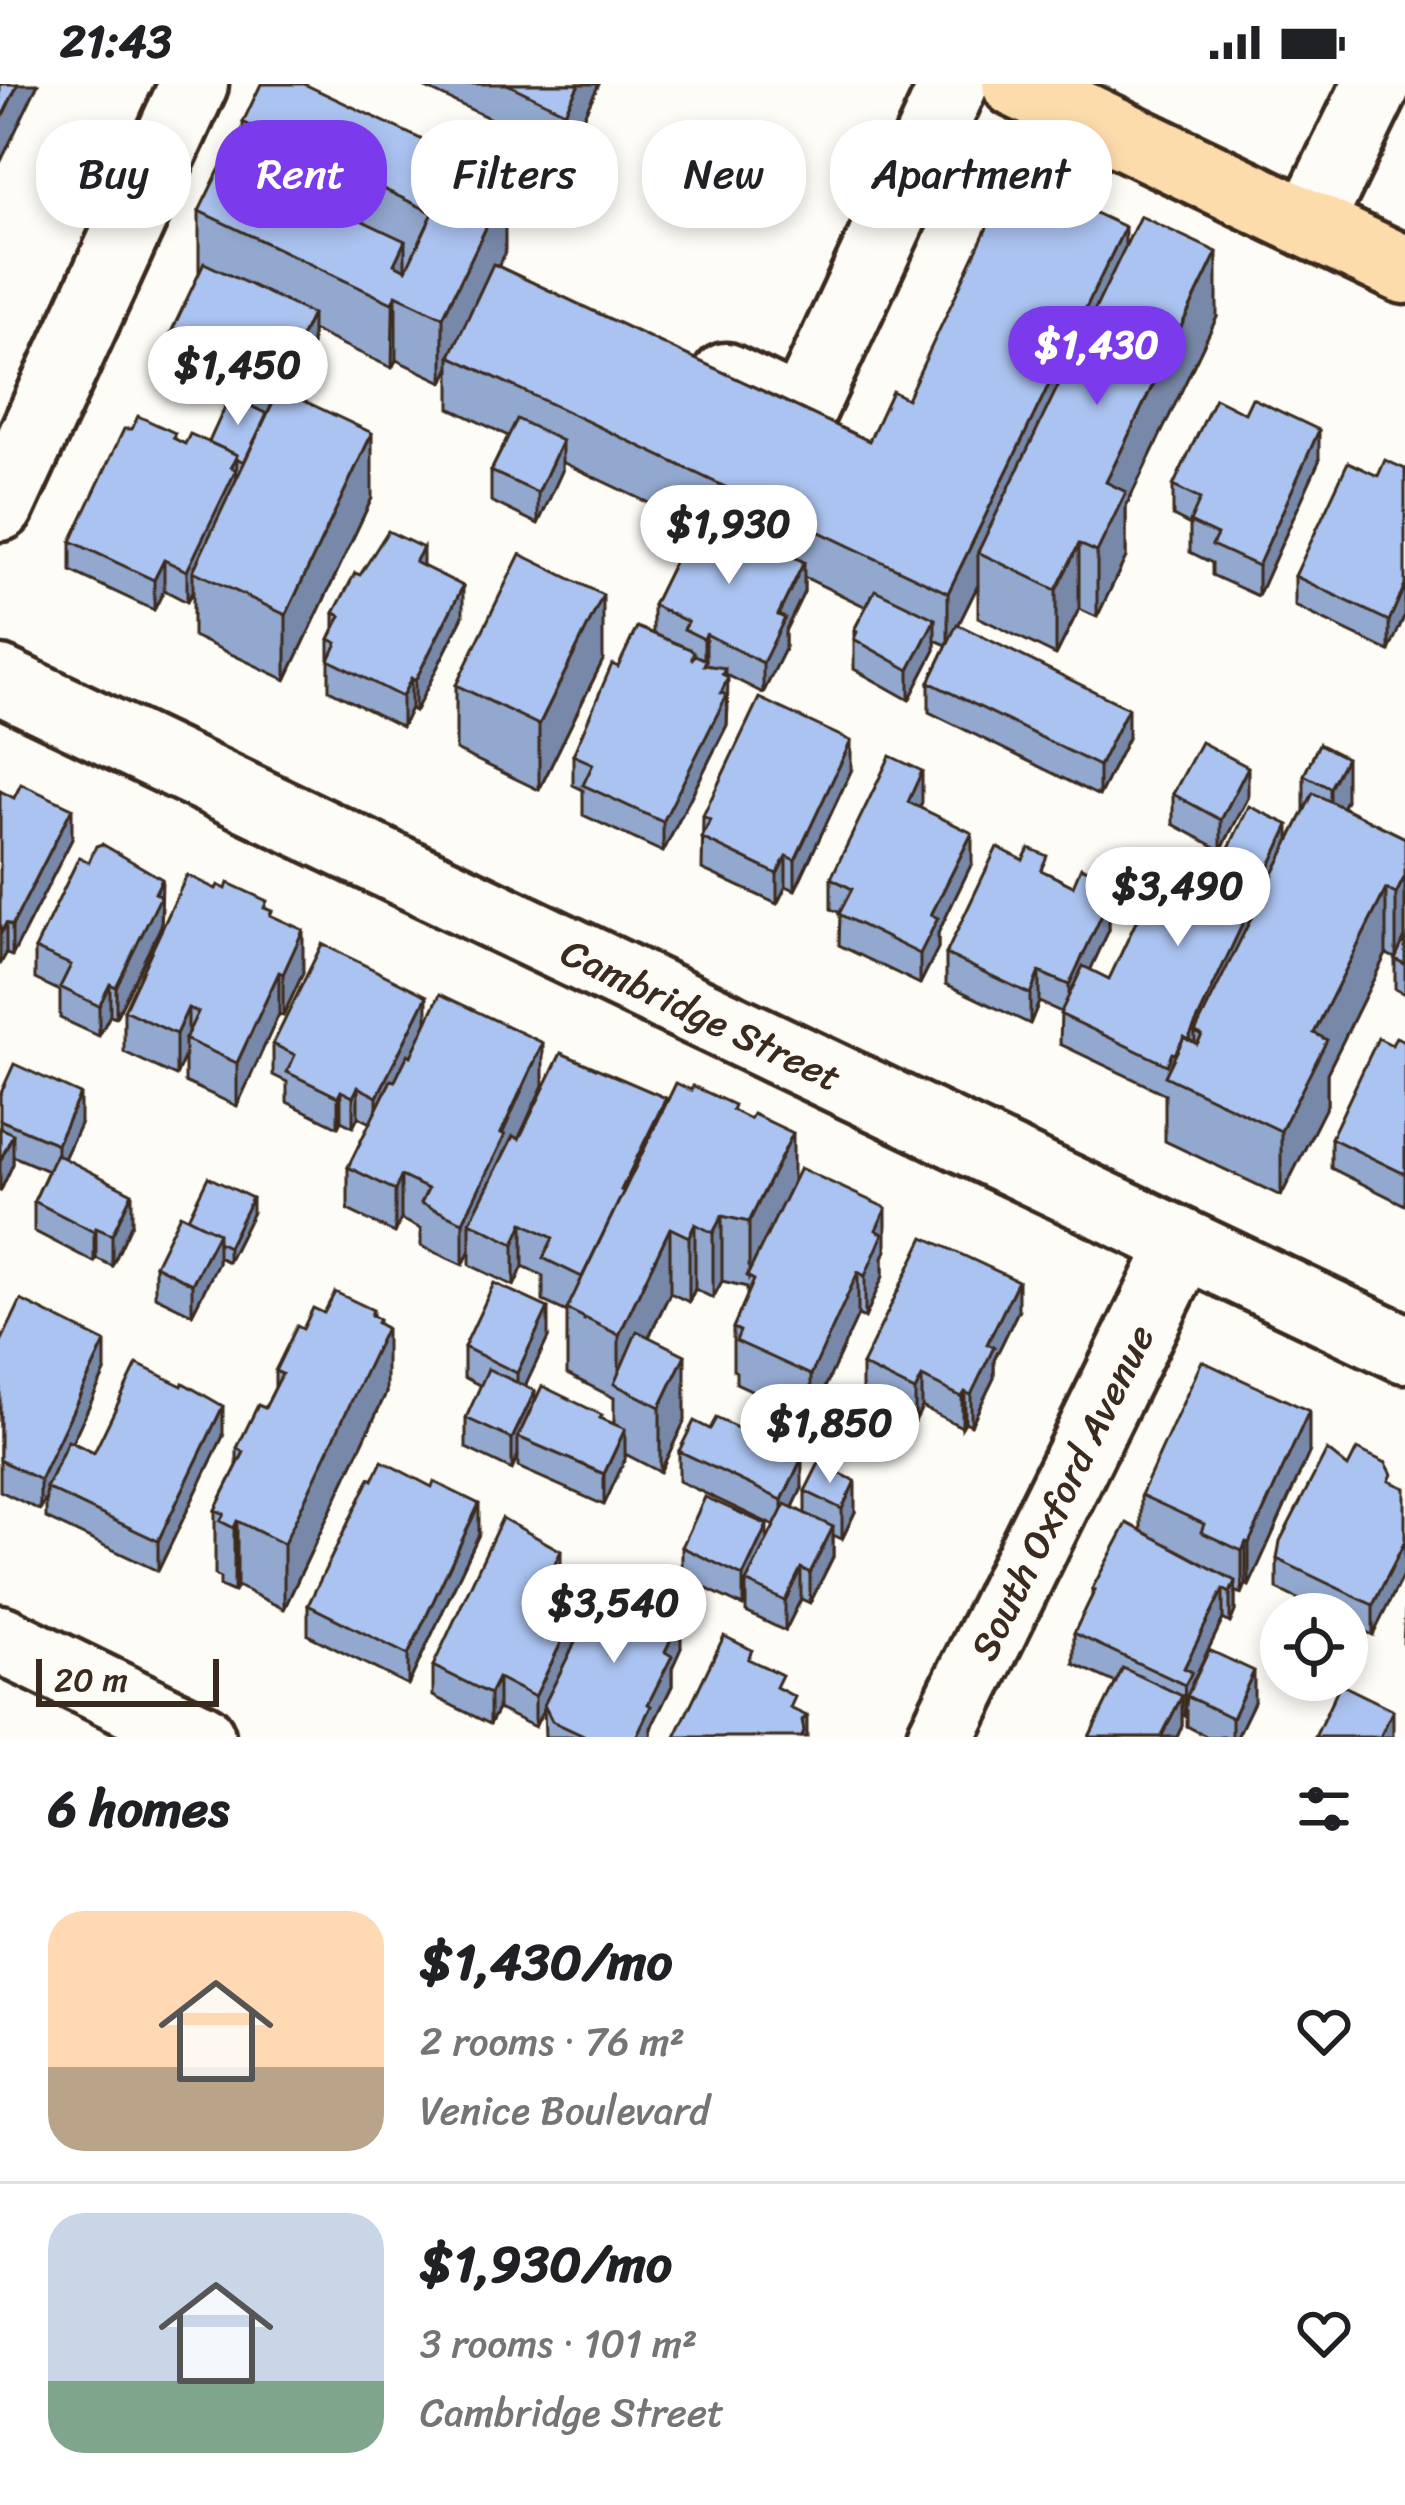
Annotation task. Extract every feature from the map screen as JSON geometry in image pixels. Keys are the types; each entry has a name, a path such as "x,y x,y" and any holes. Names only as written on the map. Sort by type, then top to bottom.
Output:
{"main road":[{"path":"1016,84 1405,270"}],"street":[{"path":"0,507 194,84"},
{"path":"677,355 801,413 954,84"},
{"path":"1309,224 1377,84"},
{"name":"Cambridge Street","path":"0,680 1405,1349"},
{"name":"South Oxford Avenue","path":"940,1737 1183,1245"},
{"path":"0,1639 201,1737"}],"building":[{"path":"0,84 18,84 0,121"},
{"path":"261,84 304,84 380,120 244,120"},
{"path":"507,84 579,84 565,112"},
{"path":"387,123 411,134 411,202 387,191"},
{"path":"215,178 215,219 199,211"},
{"path":"1140,216 1217,252 1106,482 1126,492 1097,552 1079,544 1056,590 978,552"},
{"path":"1112,221 1125,227 948,593 450,356 493,264 869,441 892,391 907,399 987,228 1112,228"},
{"path":"235,228 377,228 405,241 394,264 406,270 426,228 486,228 443,317 396,295 392,303"},
{"path":"204,263 312,314 274,394 166,343"},
{"path":"279,389 372,433 286,615 193,571"},
{"path":"230,396 267,414 244,462 209,442"},
{"path":"1215,398 1245,413 1252,398 1319,430 1258,566 1212,545 1217,535 1190,522 1200,499 1173,486"},
{"path":"138,416 175,433 173,438 185,444 190,434 237,455 231,467 236,470 187,571 164,560 154,580 71,541 124,429 132,429"},
{"path":"517,419 562,441 538,493 491,471"},
{"path":"1385,460 1405,469 1405,585 1389,621 1295,576 1348,462 1378,476"},
{"path":"699,511 804,562 778,615 785,618 763,663 706,634 704,639 684,629 688,622 653,605"},
{"path":"388,531 423,548 415,562 463,586 415,681 411,678 402,697 329,660 337,643 329,639 341,616 334,613 355,573 360,575"},
{"path":"520,554 603,595 539,725 456,685"},
{"path":"875,590 935,619 909,670 854,639"},
{"path":"957,624 1128,708 1099,766 929,682"},
{"path":"637,627 690,649 694,653 691,660 695,655 706,660 704,665 725,668 722,674 728,677 721,693 727,695 663,822 583,785 593,764 573,755 612,664 618,667"},
{"path":"759,698 851,741 795,860 786,856 777,874 702,838 710,820 703,816"},
{"path":"1201,742 1248,767 1221,820 1173,794"},
{"path":"1319,744 1346,758 1330,788 1304,775"},
{"path":"890,756 922,771 908,802 972,833 931,915 938,918 920,954 839,914 852,889 831,878"},
{"path":"21,784 72,808 12,926 6,923 0,935 0,791 14,798"},
{"path":"1313,793 1405,838 1405,876 1396,894 1386,889 1314,1033 1327,1040 1281,1131 1165,1076 1184,1037 1197,1044 1202,1035 1195,1032"},
{"path":"1249,806 1289,825 1188,1040 1184,1037 1167,1065 1060,1014 1083,966 1109,979 1150,892 1174,902 1188,873 1203,879 1217,852 1225,856"},
{"path":"102,844 162,879 155,893 161,896 116,987 110,984 99,1006 60,987 71,965 35,949 79,857 89,862 96,846"},
{"path":"997,847 1023,860 1029,848 1047,856 1041,870 1073,886 1081,867 1109,879 1102,896 1109,900 1069,985 1039,972 1030,994 946,954"},
{"path":"187,875 216,889 218,885 226,889 228,883 267,901 264,908 272,911 270,915 303,930 237,1063 185,1039 198,1012 188,1008 176,1034 124,1010"},
{"path":"1405,937 1405,964 1395,959"},
{"path":"322,944 427,996 377,1097 358,1087 353,1097 341,1091 338,1097 287,1072 295,1055 273,1044"},
{"path":"440,994 543,1043 463,1222 421,1203 428,1189 401,1176 395,1190 348,1167"},
{"path":"1396,1037 1405,1041 1405,1174 1331,1138 1378,1038 1392,1045"},
{"path":"561,1053 666,1098 582,1277 543,1258 553,1238 523,1223 514,1244 470,1222 513,1136 519,1139"},
{"path":"14,1064 80,1094 57,1144 0,1120 0,1095"},
{"path":"676,1083 734,1105 732,1110 750,1119 753,1114 793,1133 749,1222 722,1216 713,1233 695,1224 689,1237 670,1228 619,1335 567,1309"},
{"path":"0,1128 13,1134 0,1161"},
{"path":"56,1154 132,1193 112,1235 96,1228 94,1232 34,1201"},
{"path":"800,1168 886,1208 876,1230 883,1234 865,1276 858,1272 811,1375 736,1341 740,1331 733,1328 754,1280 747,1276"},
{"path":"208,1177 252,1198 228,1247 218,1242 218,1233 188,1218"},
{"path":"180,1214 218,1233 192,1284 155,1265"},
{"path":"924,1237 1018,1281 987,1344 994,1347 971,1395 965,1392 962,1397 922,1377 915,1391 862,1365"},
{"path":"494,1283 548,1308 517,1373 464,1347"},
{"path":"335,1292 373,1310 371,1315 386,1328 284,1544 237,1521 234,1528 220,1521 224,1514 215,1510 244,1452 237,1448 258,1405 265,1408 282,1374 275,1371 297,1326 303,1329 313,1308 324,1313"},
{"path":"21,1300 105,1342 40,1480 0,1460 0,1344"},
{"path":"637,1331 685,1355 660,1407 614,1384"},
{"path":"1202,1361 1309,1411 1242,1551 1201,1532 1204,1524 1141,1495"},
{"path":"137,1364 223,1406 158,1541 46,1488 68,1441 94,1453"},
{"path":"488,1369 535,1391 512,1439 466,1418"},
{"path":"542,1386 625,1429 604,1474 518,1437"},
{"path":"716,1418 802,1458 782,1500 679,1451 694,1421 710,1429"},
{"path":"1357,1449 1386,1463 1392,1474 1389,1481 1405,1488 1405,1541 1373,1605 1368,1603 1368,1593 1348,1593 1277,1559 1280,1541 1327,1450 1348,1467"},
{"path":"382,1461 479,1504 408,1655 308,1605"},
{"path":"819,1463 855,1481 842,1509 805,1491"},
{"path":"705,1497 767,1525 743,1576 682,1547"},
{"path":"785,1504 833,1527 810,1573 801,1568 785,1601 746,1582"},
{"path":"502,1518 561,1551 548,1579 583,1597 535,1697 498,1678 490,1694 433,1666"},
{"path":"1127,1523 1235,1581 1230,1593 1223,1589 1184,1668 1192,1672 1185,1685 1074,1633"},
{"path":"618,1577 641,1588 637,1596 681,1617 665,1652 672,1656 636,1737 586,1737 552,1721 544,1705 588,1616 592,1618 610,1582 614,1585"},
{"path":"724,1636 752,1650 748,1659 782,1675 776,1687 795,1697 790,1708 807,1716 802,1720 802,1737 675,1737"},
{"path":"1209,1650 1254,1671 1232,1718 1187,1696"},
{"path":"1123,1668 1182,1696 1161,1737 1089,1737"},
{"path":"1368,1698 1393,1710 1380,1737 1315,1737 1332,1701"}]}
